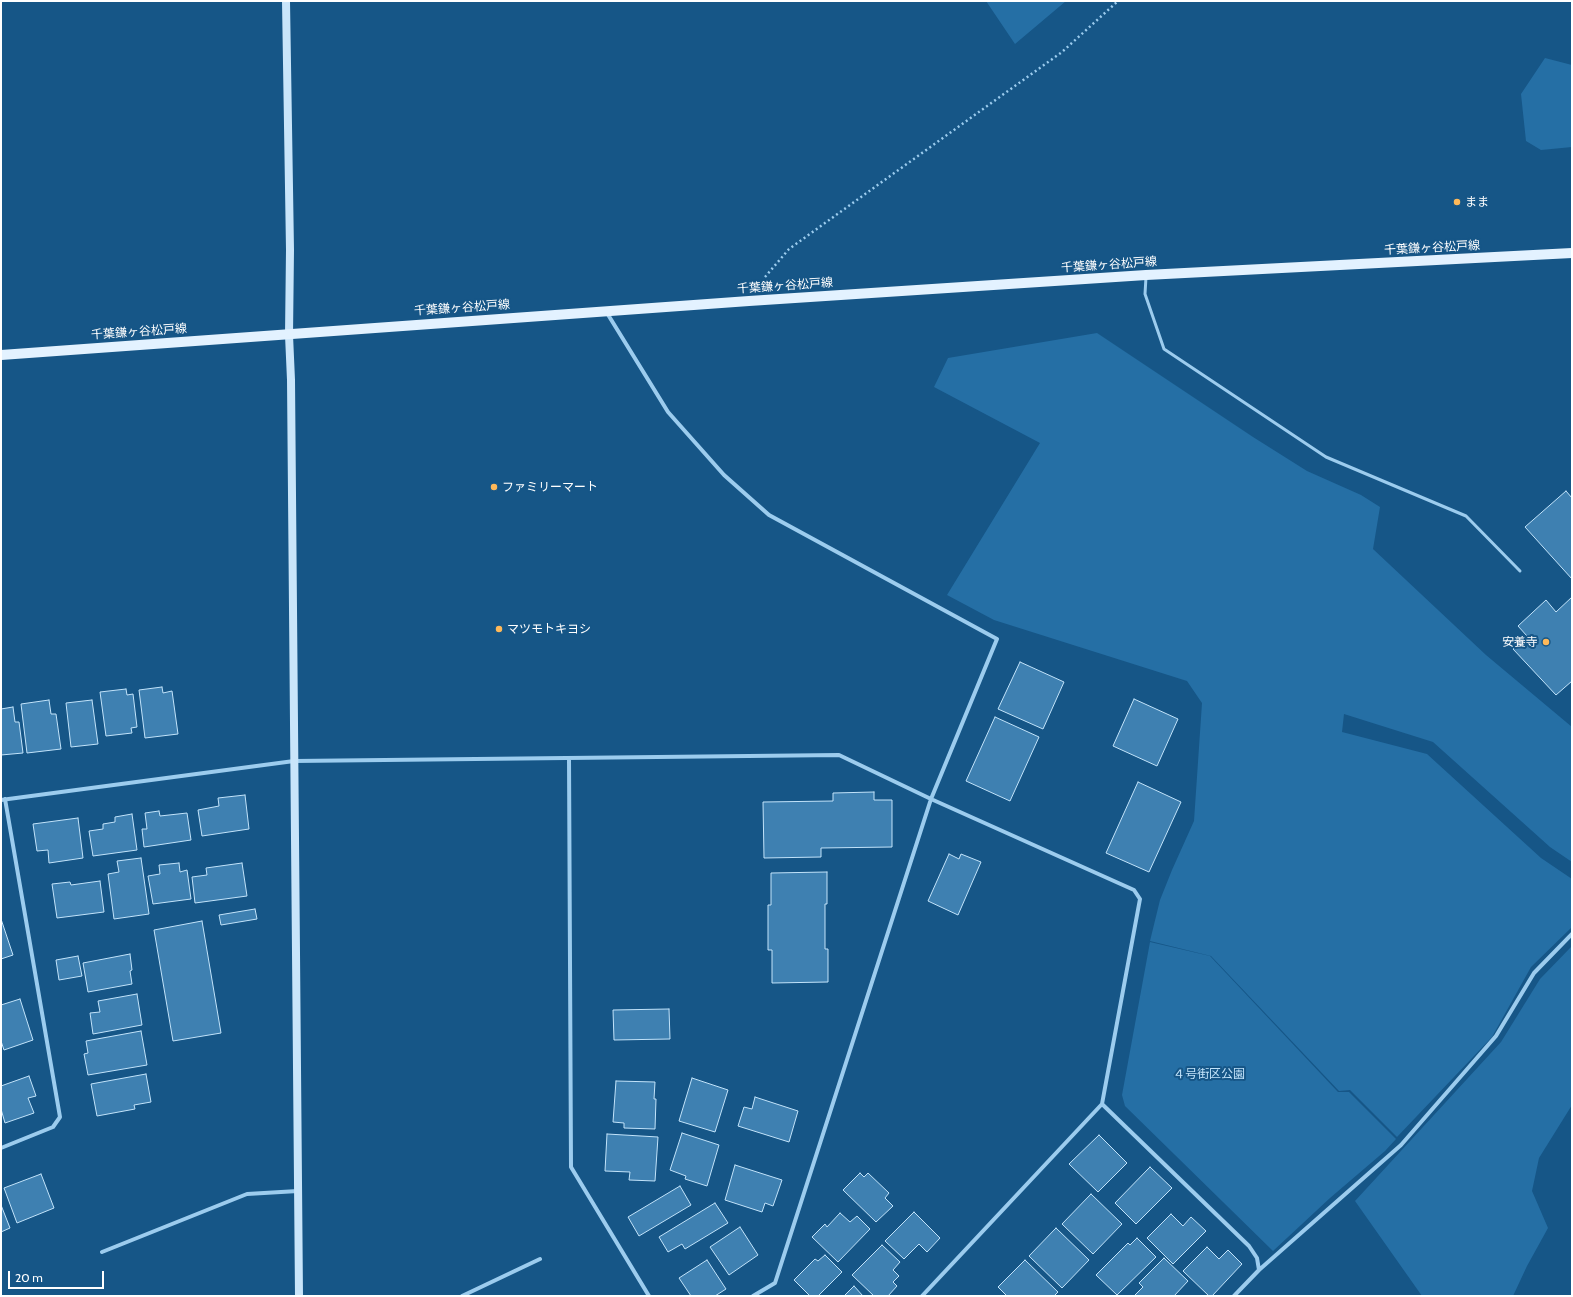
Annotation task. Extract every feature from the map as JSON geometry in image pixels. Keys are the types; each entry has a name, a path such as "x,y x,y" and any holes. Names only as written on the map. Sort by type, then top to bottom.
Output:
{"main road":[{"name":"千葉鎌ヶ谷松戸線","path":"1,355 606,310 1146,275 1572,254"}],"street":[{"path":"286,1 290,250 289,334 292,380 299,1296"},
{"path":"606,310 668,412 724,475 769,515 997,639 931,799 775,1283 753,1296"},
{"path":"1,1148 53,1126 60,1117 3,800 294,761 839,755 931,799 1134,890 1140,900 1102,1104 922,1296"},
{"path":"569,758 571,1167 649,1296"},
{"path":"1234,1296 1259,1270 1401,1145 1496,1036 1534,973 1572,934"},
{"path":"1102,1104 1249,1246 1257,1258 1259,1270"},
{"path":"102,1252 247,1194 298,1191"},
{"path":"462,1296 540,1259"}],"lane":[{"path":"1146,275 1145,294 1164,349 1326,457 1466,516 1520,571"}],"path":[{"path":"749,301 768,272 789,249 1062,52 1118,1"}],"green space":[{"path":"986,1 1066,1 1015,44"},
{"path":"1545,58 1572,65 1572,147 1541,150 1526,141 1521,94"},
{"path":"1097,333 1253,437 1307,471 1361,495 1380,507 1373,549 1486,655 1572,727 1572,862 1550,847 1433,742 1344,714 1342,732 1427,754 1541,858 1572,879 1572,927 1531,967 1492,1037 1397,1137 1350,1090 1339,1091 1211,956 1150,941 1160,900 1194,821 1202,703 1187,681 994,620 947,595 1040,443 934,387 948,358"},
{"name":"４号街区公園","path":"1150,942 1210,956 1338,1092 1349,1092 1396,1139 1385,1151 1330,1198 1273,1251 1125,1106 1122,1095"},
{"path":"1572,946 1572,1105 1539,1158 1532,1191 1548,1228 1527,1266 1513,1296 1422,1296 1355,1201 1501,1042 1540,979"}],"building":[{"path":"1566,491 1572,498 1572,579 1525,527"},
{"name":"安養寺","path":"1572,597 1572,681 1556,695 1513,649 1527,636 1518,626 1546,600 1556,612"},
{"path":"1020,662 1064,682 1043,729 998,709"},
{"path":"162,687 163,693 172,691 178,734 145,738 139,690"},
{"path":"126,689 127,695 133,694 137,727 131,728 132,733 106,736 100,692"},
{"path":"1134,699 1178,719 1157,766 1113,746"},
{"path":"49,700 51,714 56,714 61,749 27,753 21,704"},
{"path":"92,700 98,744 71,747 66,703"},
{"path":"13,707 15,722 19,722 23,753 1,755 1,709"},
{"path":"995,717 1039,737 1010,801 966,781"},
{"path":"1138,782 1181,802 1149,872 1106,853"},
{"path":"874,792 874,800 892,800 892,847 821,848 821,857 764,858 763,802 833,801 833,793"},
{"path":"245,795 249,829 202,836 198,810 219,806 218,798"},
{"path":"159,811 160,816 187,813 191,840 144,847 142,829 147,829 145,813"},
{"path":"132,814 137,850 93,856 89,831 103,829 103,824 115,822 115,817"},
{"path":"78,818 83,858 49,863 48,850 37,851 33,824"},
{"path":"949,854 959,859 961,854 981,862 958,915 928,901"},
{"path":"141,858 149,914 114,919 108,874 119,872 117,861"},
{"path":"179,863 180,872 187,870 191,899 153,904 148,876 160,874 159,865"},
{"path":"242,863 247,896 195,903 192,877 207,875 206,868"},
{"path":"827,872 825,949 828,949 828,982 772,983 772,950 768,950 768,905 771,905 771,873"},
{"path":"100,881 104,912 57,918 52,884 70,882 71,885"},
{"path":"255,909 257,919 221,925 219,915"},
{"path":"1,919 13,955 1,959"},
{"path":"202,921 221,1033 173,1041 154,930"},
{"path":"130,954 132,984 88,992 83,963"},
{"path":"78,956 82,976 59,980 56,960"},
{"path":"137,994 142,1025 93,1034 90,1013 100,1012 98,1001"},
{"path":"20,999 33,1040 4,1050 1,1041 1,1005"},
{"path":"669,1009 670,1039 614,1040 613,1010"},
{"path":"141,1031 147,1065 88,1075 84,1054 88,1053 86,1041"},
{"path":"146,1074 151,1102 134,1105 135,1109 97,1116 91,1084"},
{"path":"29,1076 36,1096 28,1098 34,1113 5,1123 1,1109 1,1086"},
{"path":"692,1078 728,1090 715,1132 679,1121"},
{"path":"616,1081 655,1082 655,1129 624,1128 624,1123 613,1122"},
{"path":"755,1097 798,1111 789,1142 738,1126 744,1107 752,1109"},
{"path":"682,1133 719,1145 707,1186 685,1179 686,1176 670,1170"},
{"path":"607,1134 658,1137 655,1181 629,1180 630,1172 605,1171"},
{"path":"1099,1135 1127,1163 1098,1192 1069,1164"},
{"path":"735,1165 782,1180 773,1206 765,1203 762,1212 725,1200"},
{"path":"1150,1167 1172,1188 1136,1224 1115,1203"},
{"path":"860,1173 864,1177 868,1173 889,1193 885,1198 893,1206 876,1222 843,1190"},
{"path":"41,1174 54,1208 17,1223 4,1188"},
{"path":"680,1186 691,1205 639,1236 628,1217"},
{"path":"1091,1194 1122,1224 1093,1254 1062,1224"},
{"path":"715,1203 728,1223 685,1249 682,1244 668,1252 659,1237"},
{"path":"1,1205 10,1228 1,1232"},
{"path":"914,1212 940,1238 927,1252 919,1244 904,1259 885,1241"},
{"path":"840,1213 850,1222 857,1216 870,1229 838,1262 812,1237 825,1224 827,1227"},
{"path":"1171,1214 1183,1226 1191,1217 1206,1231 1173,1264 1147,1238"},
{"path":"740,1227 758,1255 729,1275 710,1247"},
{"path":"1056,1228 1089,1260 1062,1288 1029,1256"},
{"path":"1137,1238 1156,1257 1117,1295 1096,1275 1128,1243 1130,1245"},
{"path":"882,1245 900,1262 893,1270 899,1276 893,1282 897,1286 888,1296 874,1296 852,1275"},
{"path":"1207,1247 1219,1259 1228,1250 1242,1264 1212,1296 1209,1296 1183,1271"},
{"path":"825,1255 842,1272 818,1296 810,1296 794,1280 815,1259 818,1261"},
{"path":"1164,1258 1188,1281 1174,1296 1134,1296 1143,1287 1139,1283"},
{"path":"707,1260 726,1289 715,1296 691,1296 679,1278"},
{"path":"1025,1260 1058,1292 1054,1296 1007,1296 998,1287"},
{"path":"854,1286 863,1296 844,1296"}],"place":[{"name":"まま","path":"1457,202"},
{"name":"ファミリーマート","path":"494,487"},
{"name":"マツモトキヨシ","path":"499,629"},
{"name":"安養寺","path":"1546,642"}]}
